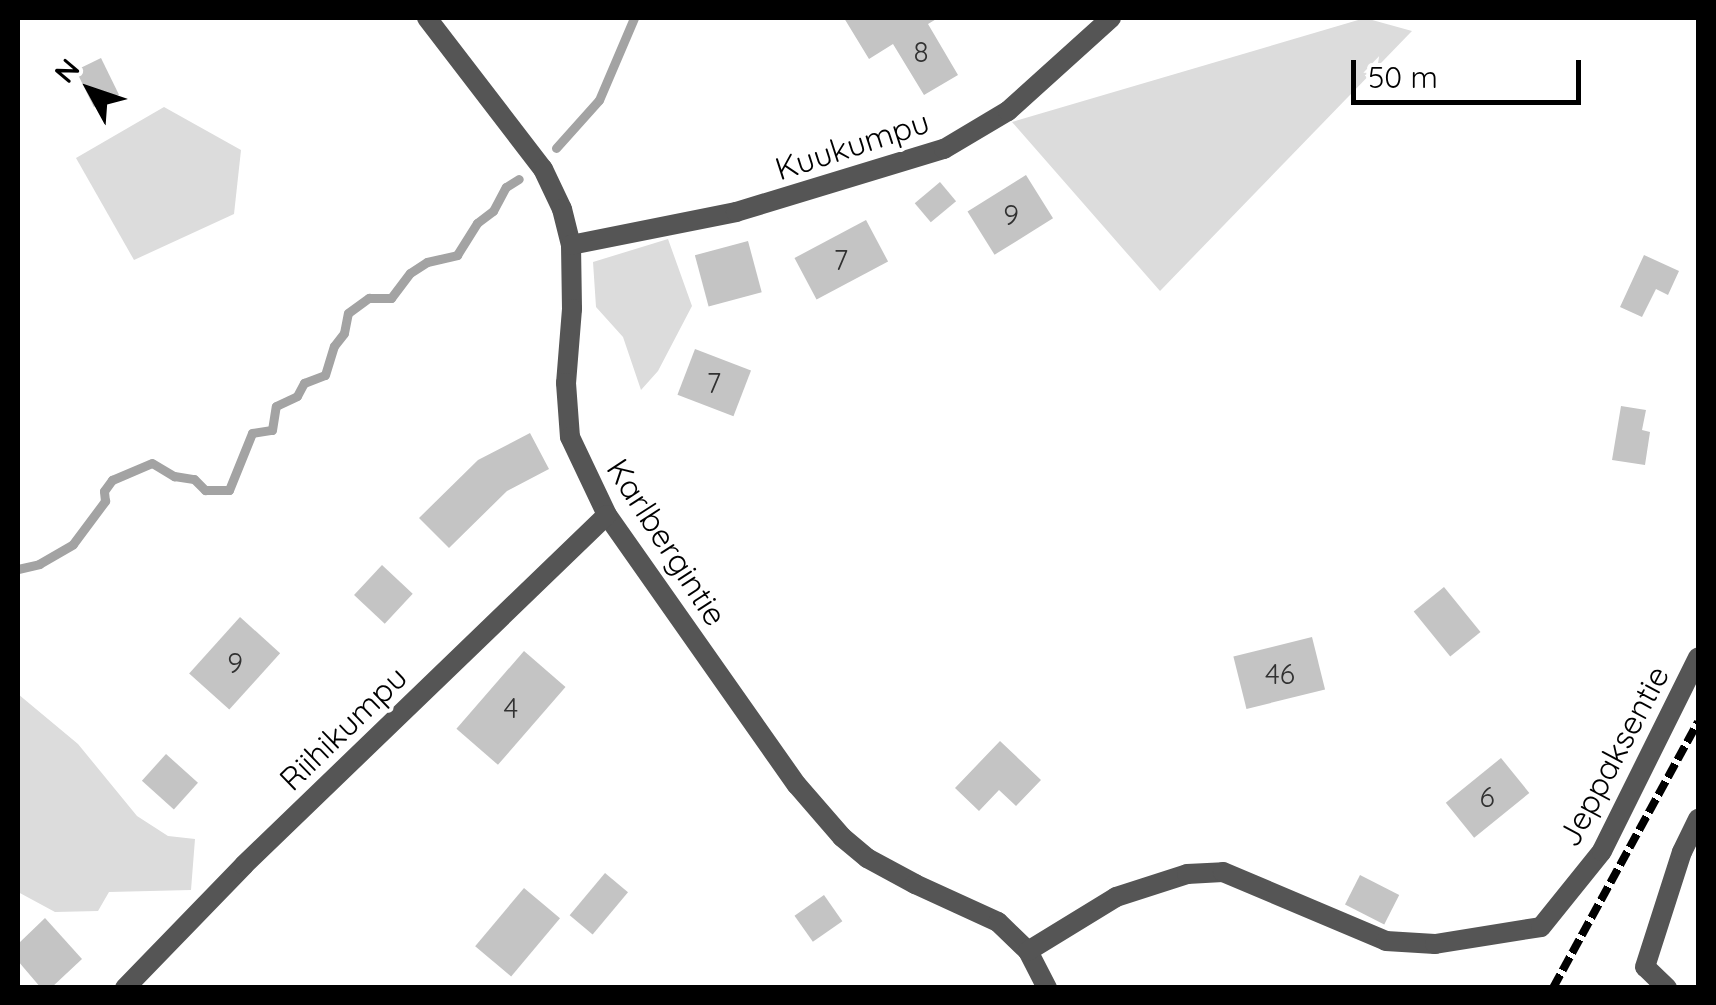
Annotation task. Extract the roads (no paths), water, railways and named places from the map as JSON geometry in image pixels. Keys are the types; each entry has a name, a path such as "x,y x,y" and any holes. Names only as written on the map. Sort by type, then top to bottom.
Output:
{"street":[{"name":"Karlbergintie","path":"427,18 543,168 562,209 571,245 572,309 566,383 570,437 607,515 797,785 842,837 883,866 998,922 1028,951 1048,988"},
{"name":"Kuukumpu","path":"571,245 736,212 944,149 1008,111 1111,18"},
{"name":"Riihikumpu","path":"126,988 244,865 607,515"},
{"name":"Jeppaksentie","path":"1028,951 1116,897 1187,874 1223,872 1386,941 1435,944 1541,927 1602,851 1698,658"},
{"path":"1667,988 1645,967 1697,818"}],"waterway":[{"path":"556,148 599,100 634,18"},
{"path":"18,569 39,564 73,544 105,501 104,491 112,480 152,463 174,476 194,479 205,490 229,490 252,433 272,430 276,406 297,396 304,383 325,375 334,346 344,333 348,313 369,298 391,298 410,273 427,262 457,255 477,223 493,211 506,187 519,179"}],"railway":[{"path":"1553,988 1698,722"}]}
